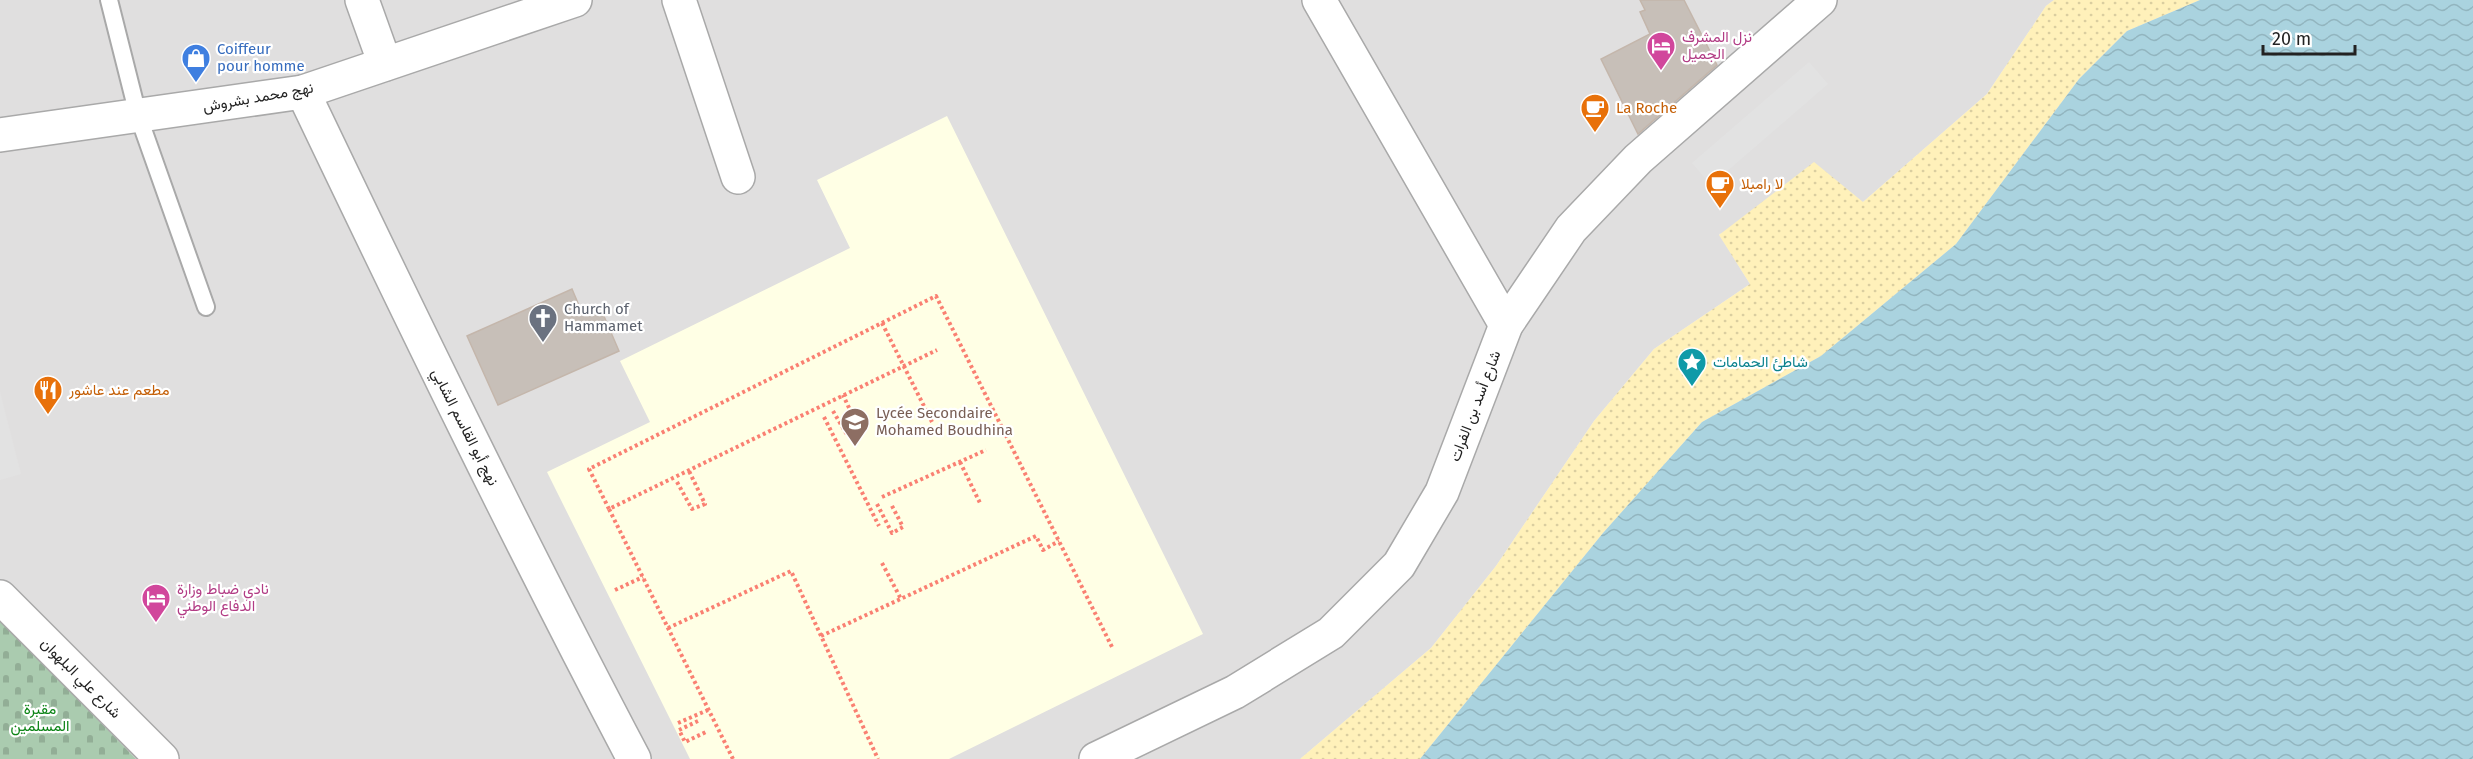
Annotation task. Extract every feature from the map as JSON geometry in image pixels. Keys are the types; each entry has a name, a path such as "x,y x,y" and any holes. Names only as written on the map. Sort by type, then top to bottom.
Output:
{"street":[{"path":"362,0 386,64"},
{"name":"نهج محمد بشروش","path":"0,135 303,92 575,0"},
{"path":"679,0 738,177"},
{"path":"1319,0 1506,325"},
{"name":"شارع أسد بن الفرات","path":"1096,759 1235,692 1332,633 1399,565 1442,492 1506,325 1578,221 1638,159 1820,0"},
{"name":"نهج أبو القاسم الشابي","path":"303,92 424,345 565,628 634,759"},
{"name":"شارع علي البلهوان","path":"0,597 162,759"}],"lane":[{"path":"110,0 138,115 206,307"}],"path":[{"path":"733,759 589,469 936,296 1112,647"},
{"path":"882,323 932,422"},
{"path":"609,509 937,350"},
{"path":"833,411 846,433 858,427 843,395"},
{"path":"824,417 879,526"},
{"path":"882,497 986,450"},
{"path":"960,462 980,503"},
{"path":"677,482 692,509 705,504 689,471"},
{"path":"877,504 892,533 903,526 891,504"},
{"path":"821,636 1036,536 1043,550 1059,541"},
{"path":"882,563 902,600"},
{"path":"668,628 791,571 878,759"},
{"path":"615,590 643,577"},
{"path":"678,723 708,710"},
{"path":"698,721 679,730 685,742 706,732"}],"shaded area":[{"path":"0,0 2054,0 2046,6 1987,94 1863,202 1719,234 1750,284 1654,349 1594,421 1496,566 1431,648 1300,759 0,759"},
{"path":"1809,62 1828,84 1711,185 1692,163"},
{"name":"Lycée Secondaire Mohamed Boudhina","path":"947,116 1203,634 949,759 690,759 547,472 650,422 620,361 850,248 817,180"},
{"path":"0,392 21,474 0,480"}],"sand":[{"name":"شاطئ الحمامات","path":"2054,0 2200,0 2127,31 2079,79 1956,244 1821,356 1702,422 1603,533 1420,759 1300,759 1431,648 1496,566 1594,421 1654,349 1750,284 1719,235 1814,162 1863,202 1987,94 2046,6"}],"green space":[{"name":"مقبرة المسلمين","path":"0,619 136,759 0,759"}],"water":[{"path":"2200,0 2473,0 2473,759 1420,759 1603,533 1702,422 1821,356 1956,244 2079,79 2127,31"}],"building":[{"name":"نزل المشرف الجميل","path":"1640,0 1684,0 1717,65 1638,134 1601,59 1650,34 1640,12 1645,10"},
{"name":"Church of Hammamet","path":"572,289 583,315 600,307 619,351 498,405 467,336"}],"place":[{"name":"نزل المشرف الجميل","path":"1661,72"},
{"name":"Coiffeur pour homme","path":"196,84"},
{"name":"La Roche","path":"1595,134"},
{"name":"لا رامبلا","path":"1720,210"},
{"name":"Church of Hammamet","path":"543,344"},
{"name":"شاطئ الحمامات","path":"1692,388"},
{"name":"مطعم عند عاشور","path":"48,416"},
{"name":"Lycée Secondaire Mohamed Boudhina","path":"855,448"},
{"name":"نادي ضباط وزارة الدفاع الوطني","path":"156,624"}]}
